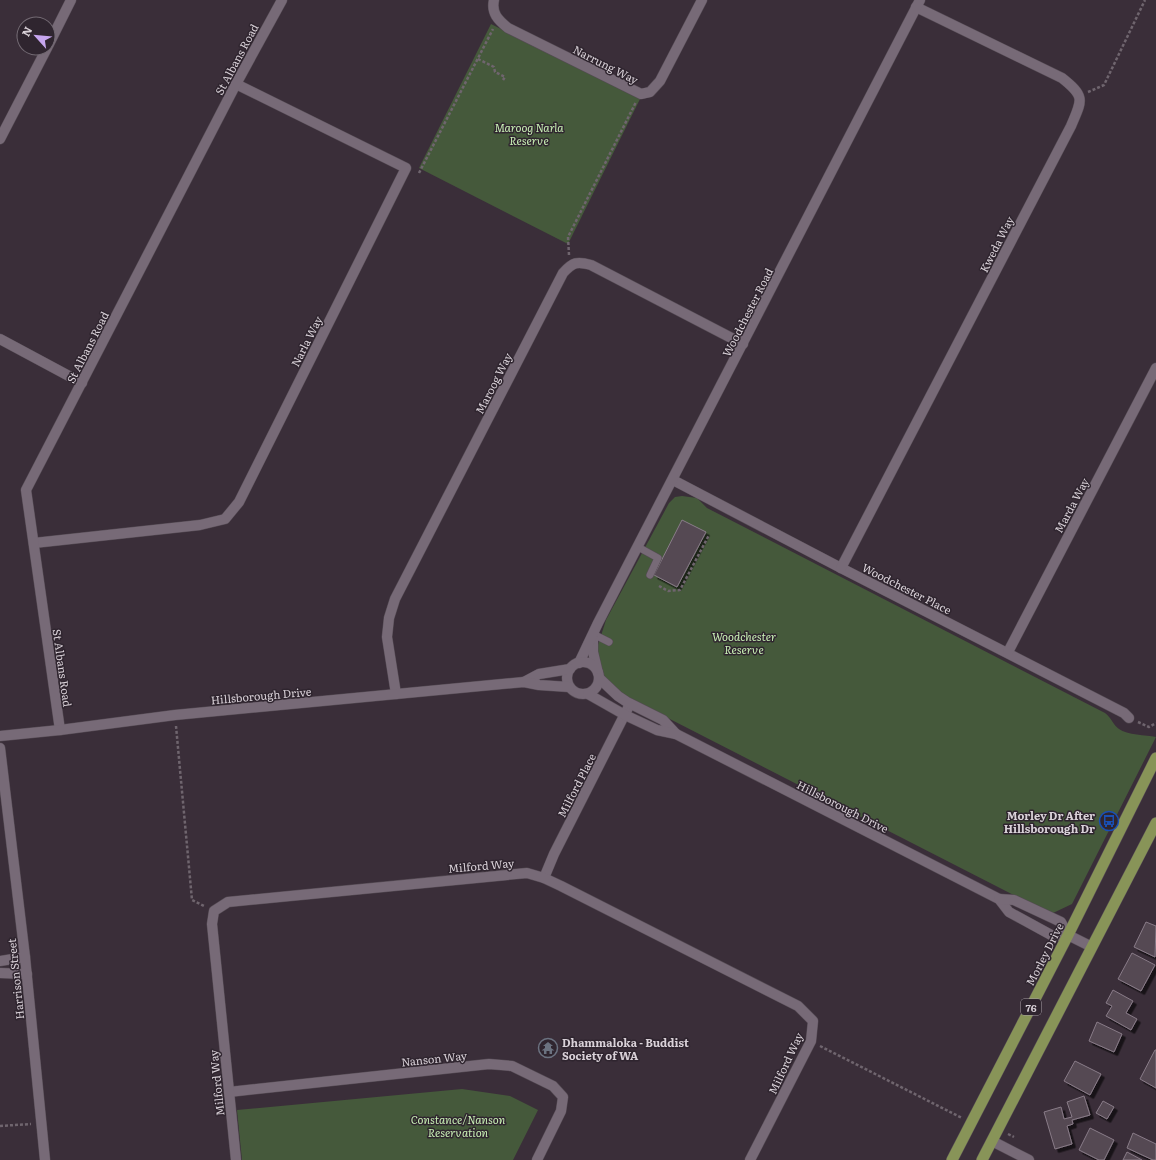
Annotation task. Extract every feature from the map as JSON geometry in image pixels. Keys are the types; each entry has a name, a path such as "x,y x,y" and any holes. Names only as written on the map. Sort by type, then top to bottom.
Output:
{"highway":[{"name":"Morley Drive","path":"952,1160 1068,935 1156,758"},
{"name":"76","path":"982,1160 1156,823"}],"street":[{"path":"56,29 71,0"},
{"name":"St Albans Road","path":"60,730 26,490 236,84 282,0"},
{"path":"494,0 494,13 498,20"},
{"name":"Narrung Way","path":"498,20 508,28 641,94 650,92 660,81 702,0"},
{"path":"918,4 1062,78 1075,88 1080,96"},
{"name":"Woodchester Road","path":"579,663 918,4"},
{"path":"0,139 42,56"},
{"name":"Narla Way","path":"34,543 200,525 225,519 239,502 406,168 236,84"},
{"name":"Kweda Way","path":"841,568 1071,126 1080,106 1080,96"},
{"path":"570,265 579,262 591,265 743,344"},
{"name":"Maroog Way","path":"396,694 387,637 389,618 394,599 563,273 570,265"},
{"path":"0,339 82,383"},
{"name":"Marda Way","path":"1008,652 1156,368"},
{"name":"Woodchester Place","path":"673,480 841,568 1008,652 1124,713 1129,718"},
{"name":"Woodchester Road","path":"593,634 593,652 598,676"},
{"path":"585,662 590,664 598,676 595,689 588,694 582,695 574,692 569,687 567,681 567,676 570,669 573,665 579,663 585,662"},
{"name":"Hillsborough Drive","path":"524,682 539,674 570,669"},
{"name":"Hillsborough Drive","path":"598,676 618,696 630,704 663,720 676,734"},
{"name":"Hillsborough Drive","path":"0,736 175,715 524,682 539,685 569,687"},
{"name":"Hillsborough Drive","path":"588,694 625,715 657,730 676,734 999,900 1009,912 1053,936 1068,935 1092,948"},
{"name":"Milford Place","path":"544,878 554,854 630,704"},
{"name":"Harrison Street","path":"0,748 27,974 45,1160"},
{"name":"Milford Way","path":"236,1160 212,924 214,911 228,902 243,900 527,873 544,878 798,1006 813,1021 811,1041 750,1160"},
{"name":"Hillsborough Drive","path":"999,900 1014,900 1061,922 1068,935"},
{"path":"0,961 25,957"},
{"path":"0,973 27,974"},
{"name":"Nanson Way","path":"229,1092 489,1064 512,1066 553,1086 563,1096 561,1112 537,1160"},
{"path":"992,1141 1029,1160"}],"lane":[{"path":"638,547 658,558 650,574"},
{"path":"593,634 609,642"}],"path":[{"path":"1080,96 1104,85 1145,0"},
{"path":"420,173 498,20"},
{"path":"478,59 494,67 495,72 505,77 503,80"},
{"path":"570,265 568,237 641,94"},
{"path":"659,586 668,591 680,590 709,535"},
{"path":"175,715 192,900 214,911"},
{"path":"1129,718 1149,727 1156,723"},
{"path":"811,1041 959,1117"},
{"path":"0,1126 41,1124"}],"green space":[{"name":"Maroog Narla Reserve","path":"491,24 640,99 568,244 419,168"},
{"name":"Woodchester Reserve","path":"682,496 697,498 707,508 1105,713 1122,731 1132,734 1156,737 1072,904 1053,913 1043,910 619,693 606,683 599,667 597,648 606,620 669,503 675,497"},
{"name":"Constance/Nanson Reservation","path":"462,1089 510,1096 538,1110 513,1160 242,1160 237,1110"}],"building":[{"path":"682,520 706,532 677,587 654,575"},
{"path":"1146,922 1156,926 1155,957 1134,947"},
{"path":"1132,953 1155,965 1141,991 1118,979"},
{"path":"1113,990 1133,1001 1126,1013 1137,1019 1131,1030 1106,1016 1112,1006 1106,1003"},
{"path":"1097,1022 1122,1034 1114,1052 1089,1041"},
{"path":"1156,1050 1156,1088 1140,1079"},
{"path":"1075,1061 1101,1074 1090,1095 1064,1081"},
{"path":"1084,1096 1090,1115 1072,1120 1073,1124 1067,1126 1072,1144 1055,1149 1044,1112 1061,1107 1064,1119 1072,1117 1067,1102"},
{"path":"1103,1101 1114,1107 1107,1119 1096,1113"},
{"path":"1090,1128 1114,1140 1104,1160 1099,1160 1079,1150"},
{"path":"1133,1133 1156,1144 1156,1160 1127,1148"},
{"path":"1127,1152 1142,1160 1123,1160"}],"place":[{"name":"Morley Dr After Hillsborough Dr","path":"1109,821"},
{"name":"Dhammaloka - Buddist Society of WA","path":"548,1048"}]}
